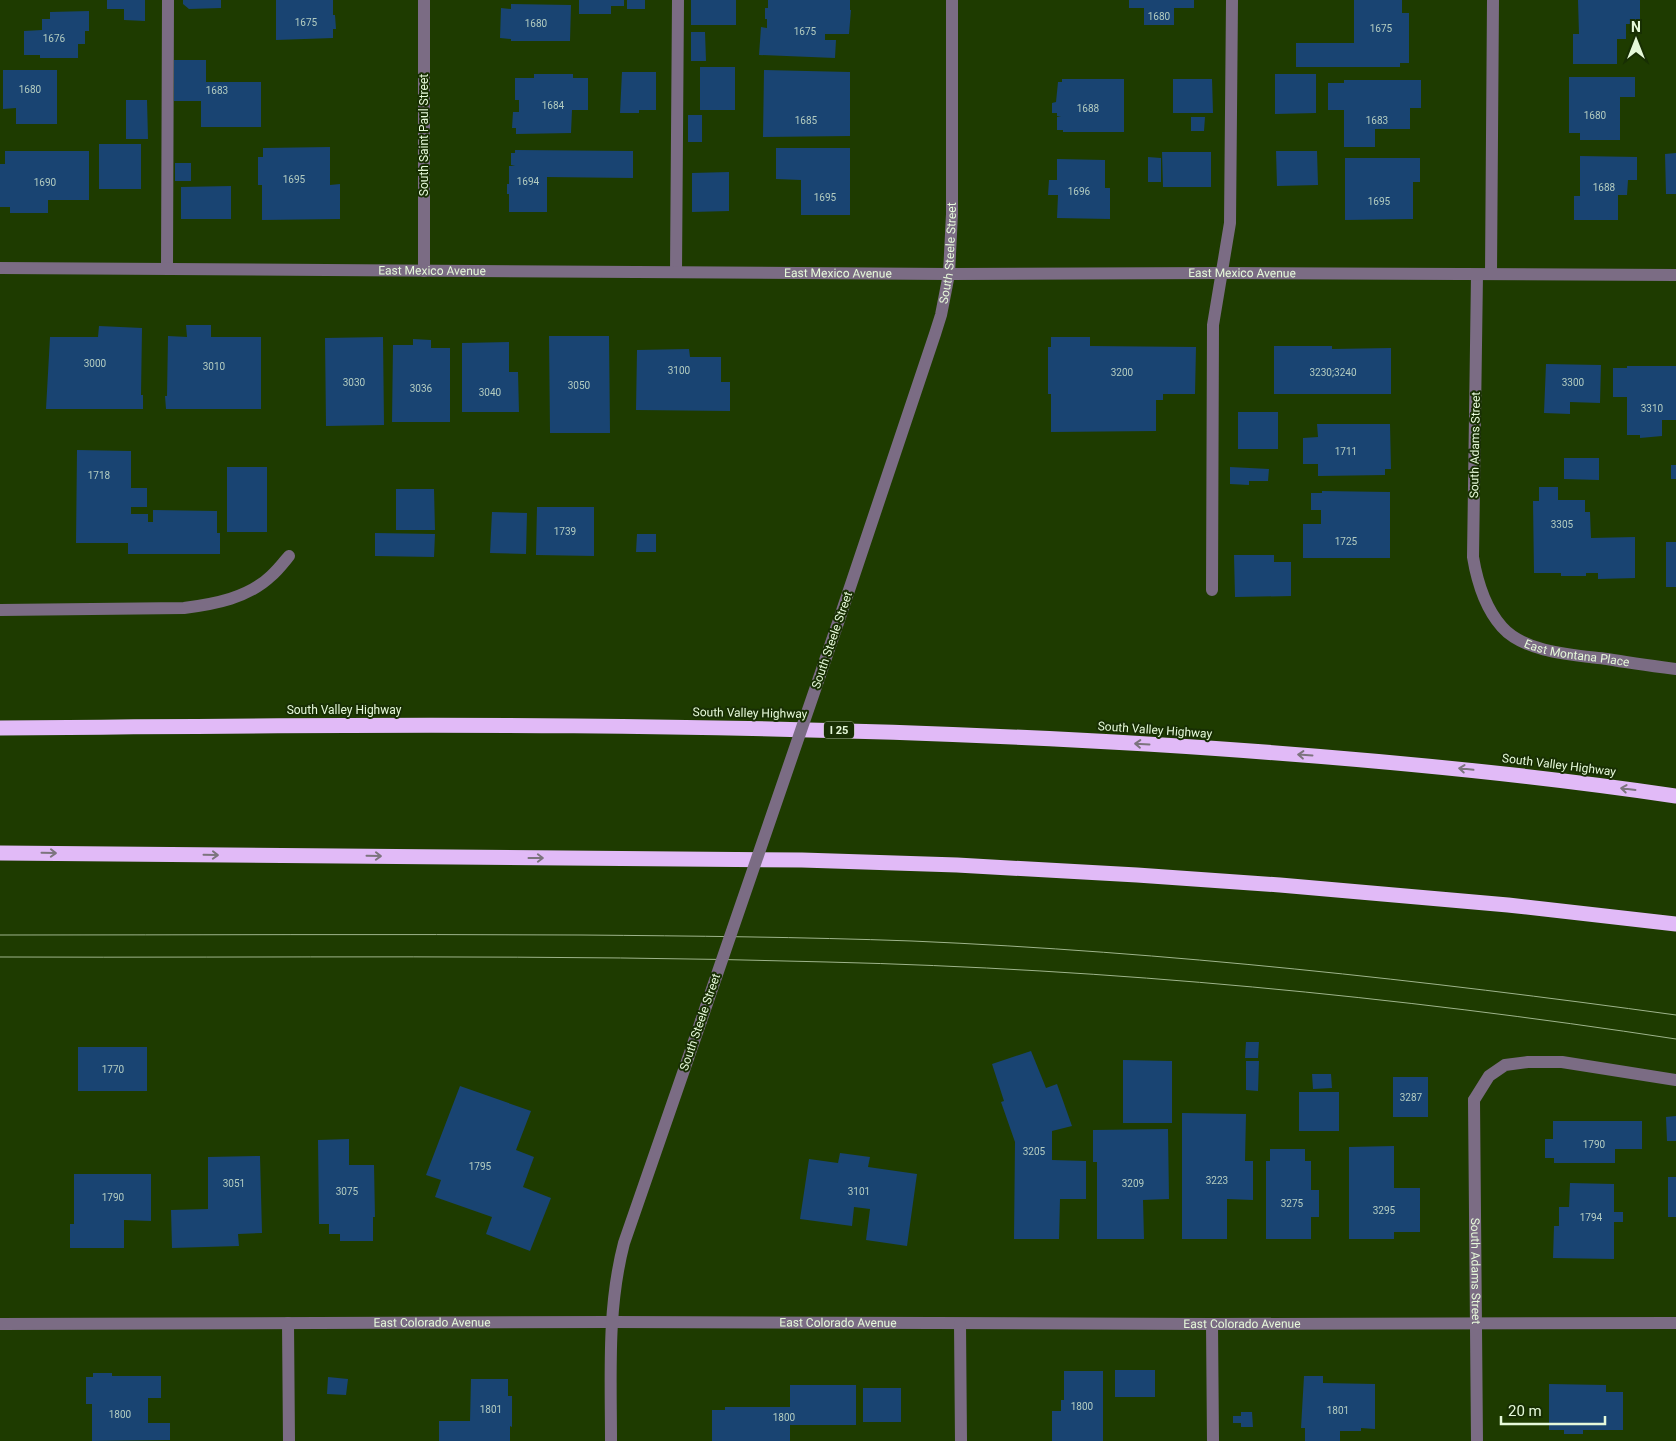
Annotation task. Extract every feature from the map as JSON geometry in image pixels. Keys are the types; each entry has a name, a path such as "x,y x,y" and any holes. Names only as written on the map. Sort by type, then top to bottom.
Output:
{"highway":[{"name":"South Valley Highway","path":"0,728 355,724 573,725 924,732 1069,739 1355,758 1485,771 1676,796"},
{"path":"0,853 802,860 957,865 1280,885 1508,905 1676,924"}],"street":[{"path":"168,0 168,268"},
{"name":"South Saint Paul Street","path":"424,0 424,270"},
{"path":"676,271 678,0"},
{"name":"South Steele Street","path":"611,1322 617,1268 624,1243 840,617 941,315 949,274 952,214 952,0"},
{"path":"1212,590 1213,325 1230,223 1232,0"},
{"path":"1491,273 1492,0"},
{"name":"East Mexico Avenue","path":"0,268 949,274 1491,273 1676,275"},
{"name":"South Adams Street","path":"1477,274 1473,557 1476,574 1492,612"},
{"path":"0,610 154,609 208,605 236,597 256,588 272,576 289,556"},
{"name":"East Montana Place","path":"1492,612 1502,628 1515,638 1533,646 1556,652 1676,669"},
{"name":"South Adams Street","path":"1477,1441 1474,1100 1489,1076 1504,1065 1528,1062 1562,1062 1676,1080"},
{"path":"611,1322 611,1441"},
{"name":"East Colorado Avenue","path":"0,1324 611,1322 960,1324 1676,1323"},
{"path":"288,1323 289,1441"},
{"path":"960,1324 961,1441"},
{"path":"1212,1324 1213,1441"}],"building":[{"path":"107,0 145,0 145,21 124,20 124,9 107,9"},
{"path":"183,0 221,0 221,8 189,9 183,4"},
{"path":"276,0 333,0 333,15 335,15 336,29 333,29 333,38 276,40"},
{"path":"579,0 624,0 624,6 611,6 611,14 579,14"},
{"path":"627,0 645,0 645,9 627,9"},
{"path":"691,0 736,0 736,25 691,25"},
{"path":"768,0 850,0 849,34 825,34 825,40 836,40 835,58 759,55 761,27 767,28 765,8 768,8"},
{"path":"1129,0 1194,0 1194,8 1174,8 1174,25 1144,25 1144,8 1129,8"},
{"path":"1354,0 1402,0 1402,13 1409,13 1409,63 1400,63 1400,67 1296,67 1296,43 1354,43"},
{"path":"1578,0 1640,0 1640,24 1626,24 1626,39 1617,39 1617,64 1573,64 1573,34 1579,34"},
{"path":"511,4 571,5 570,41 511,41 511,39 500,38 501,8 511,9"},
{"path":"89,11 89,31 85,31 85,44 78,44 78,58 40,58 40,55 24,55 24,31 42,30 42,19 50,19 50,12"},
{"path":"691,32 705,32 706,61 691,61"},
{"path":"174,60 206,60 206,82 261,82 261,127 201,127 201,101 174,101"},
{"path":"700,67 735,67 735,110 700,110"},
{"path":"3,70 57,70 57,124 16,124 16,108 3,109"},
{"path":"764,70 850,72 850,136 763,137"},
{"path":"622,72 656,72 656,110 639,110 639,113 620,113"},
{"path":"534,74 573,74 573,78 588,78 588,110 572,110 571,133 516,134 516,128 512,128 513,112 519,112 519,100 515,100 515,78 534,78"},
{"path":"1275,74 1316,74 1316,113 1275,114"},
{"path":"1569,77 1635,77 1635,97 1620,97 1620,140 1580,140 1580,133 1569,133"},
{"path":"1062,79 1124,79 1124,132 1063,132 1063,130 1057,130 1057,117 1061,116 1057,116 1057,113 1052,113 1052,103 1056,102 1058,82 1062,82"},
{"path":"1173,79 1212,79 1213,113 1173,113"},
{"path":"1344,80 1421,80 1421,108 1410,108 1410,129 1375,129 1375,147 1344,147 1344,110 1328,110 1328,83 1344,83"},
{"path":"126,100 147,100 148,139 126,139"},
{"path":"688,115 702,115 702,142 688,142"},
{"path":"1191,117 1205,117 1204,131 1191,131"},
{"path":"99,144 141,144 141,189 99,189"},
{"path":"330,147 330,185 340,184 340,219 262,220 262,185 258,185 258,157 263,157 263,148"},
{"path":"776,148 850,148 850,215 801,215 801,180 776,179"},
{"path":"515,150 633,151 633,178 547,177 547,212 509,212 507,184 509,184 509,166 515,166 511,165 511,153 515,153"},
{"path":"5,151 89,151 89,200 48,200 48,213 10,213 10,207 0,207 0,164 5,164"},
{"path":"1276,151 1317,151 1318,185 1277,186"},
{"path":"1162,152 1211,152 1211,187 1163,187"},
{"path":"1676,153 1676,194 1666,194 1665,154"},
{"path":"1580,156 1637,157 1637,180 1628,180 1627,195 1618,195 1618,220 1574,220 1574,196 1580,196"},
{"path":"1148,157 1161,158 1161,182 1148,182"},
{"path":"1345,158 1420,158 1420,182 1413,182 1413,219 1345,220"},
{"path":"1057,159 1105,160 1105,188 1110,188 1110,219 1057,218 1058,195 1048,195 1049,180 1057,180"},
{"path":"175,163 191,163 191,181 175,181"},
{"path":"729,172 729,211 692,212 692,173"},
{"path":"231,186 231,219 181,219 181,187"},
{"path":"186,325 211,325 211,337 261,337 261,409 166,409 168,336 187,337"},
{"path":"99,326 142,328 141,395 143,395 143,409 46,409 50,337 98,337"},
{"path":"549,336 609,336 610,433 550,433"},
{"path":"383,337 384,425 326,426 325,338"},
{"path":"1051,337 1090,337 1090,346 1196,347 1195,394 1163,394 1163,400 1156,400 1156,431 1051,432 1051,394 1048,394 1048,347 1051,347"},
{"path":"413,339 431,340 431,348 450,348 450,422 392,422 393,345 413,345"},
{"path":"509,342 509,372 518,372 519,412 462,412 462,343"},
{"path":"1274,346 1332,346 1332,349 1391,348 1391,394 1274,394"},
{"path":"689,349 690,357 721,357 721,382 730,382 730,411 636,410 637,350"},
{"path":"1546,364 1601,365 1600,403 1570,402 1570,414 1544,413"},
{"path":"1627,366 1676,366 1676,420 1662,420 1662,436 1640,438 1640,435 1627,435 1627,397 1613,397 1613,368 1627,368"},
{"path":"1238,412 1278,412 1278,449 1238,449"},
{"path":"1317,424 1390,424 1391,469 1385,469 1385,475 1318,476 1318,464 1303,464 1303,438 1318,437"},
{"path":"77,450 131,451 131,488 147,488 147,507 131,507 131,514 148,514 148,522 153,522 153,510 217,511 217,533 220,533 220,554 128,554 128,543 76,543"},
{"path":"1564,458 1599,458 1599,480 1564,479"},
{"path":"1671,465 1676,465 1676,479 1671,479"},
{"path":"227,467 267,467 267,532 227,532"},
{"path":"1230,467 1269,469 1268,481 1249,481 1249,485 1230,484"},
{"path":"1539,487 1558,487 1558,500 1585,500 1585,512 1590,512 1591,538 1635,537 1635,578 1598,579 1598,573 1586,573 1586,576 1561,576 1561,573 1534,573 1533,501 1539,501"},
{"path":"396,489 434,489 435,530 396,530"},
{"path":"1322,491 1390,492 1390,558 1303,558 1303,524 1321,524 1321,510 1311,510 1311,493 1322,493"},
{"path":"537,507 594,507 594,556 536,555"},
{"path":"492,512 527,513 526,554 490,553"},
{"path":"375,533 435,534 434,557 375,556"},
{"path":"637,534 656,534 656,552 636,552"},
{"path":"1666,542 1676,542 1676,587 1666,587"},
{"path":"1234,555 1274,555 1274,562 1291,562 1291,596 1235,597"},
{"path":"1246,1042 1259,1042 1258,1058 1245,1058"},
{"path":"78,1047 147,1047 147,1091 78,1091"},
{"path":"1031,1051 1046,1088 1057,1084 1072,1126 1052,1131 1052,1160 1086,1161 1086,1199 1060,1199 1059,1239 1014,1239 1015,1142 1001,1102 1004,1101 992,1064"},
{"path":"1123,1060 1172,1061 1172,1123 1123,1123"},
{"path":"1246,1061 1259,1061 1258,1091 1246,1090"},
{"path":"1312,1074 1331,1074 1332,1088 1313,1089"},
{"path":"1393,1077 1428,1077 1428,1117 1393,1117"},
{"path":"460,1086 531,1111 516,1150 534,1157 523,1187 551,1198 530,1251 486,1234 492,1217 435,1197 441,1180 426,1175"},
{"path":"1299,1092 1339,1092 1339,1131 1299,1131"},
{"path":"1182,1113 1246,1114 1245,1161 1253,1161 1253,1200 1227,1199 1227,1239 1182,1239"},
{"path":"1676,1116 1676,1141 1667,1141 1666,1117"},
{"path":"1553,1121 1642,1121 1642,1149 1615,1149 1615,1163 1554,1163 1554,1158 1545,1158 1545,1139 1553,1139"},
{"path":"1168,1129 1169,1199 1143,1200 1144,1239 1097,1239 1097,1162 1093,1162 1093,1130"},
{"path":"349,1139 349,1165 374,1165 375,1217 373,1217 373,1241 340,1241 340,1234 329,1234 329,1224 319,1224 318,1140"},
{"path":"1394,1146 1394,1188 1420,1188 1420,1232 1394,1232 1394,1239 1349,1239 1349,1147"},
{"path":"1270,1149 1305,1149 1305,1161 1311,1161 1311,1190 1319,1190 1319,1217 1311,1217 1311,1239 1266,1239 1266,1161 1270,1161"},
{"path":"840,1153 870,1157 868,1167 917,1174 907,1246 866,1240 870,1209 854,1207 852,1226 800,1219 809,1159 838,1163"},
{"path":"260,1156 262,1233 238,1234 239,1246 172,1248 171,1210 208,1209 208,1157"},
{"path":"74,1174 151,1174 151,1221 124,1220 124,1248 70,1248 70,1224 74,1224"},
{"path":"1668,1177 1676,1177 1676,1217 1668,1217"},
{"path":"1570,1183 1614,1184 1614,1212 1623,1212 1623,1222 1614,1222 1614,1259 1553,1258 1554,1226 1559,1226 1559,1207 1569,1207"},
{"path":"1115,1370 1155,1370 1155,1397 1115,1397"},
{"path":"1064,1371 1103,1371 1103,1441 1052,1441 1052,1411 1061,1411 1061,1400 1064,1400"},
{"path":"93,1373 112,1373 112,1376 161,1376 161,1398 148,1398 148,1423 170,1423 170,1440 92,1441 92,1404 86,1404 86,1377 93,1377"},
{"path":"1304,1376 1323,1376 1323,1383 1375,1384 1375,1429 1361,1428 1361,1431 1340,1431 1340,1441 1305,1441 1305,1428 1301,1428"},
{"path":"328,1377 348,1379 346,1395 327,1394"},
{"path":"471,1379 508,1379 508,1396 512,1396 510,1441 439,1441 439,1421 470,1421"},
{"path":"1549,1384 1606,1385 1606,1392 1623,1392 1623,1430 1583,1430 1583,1434 1564,1434 1564,1430 1549,1430"},
{"path":"790,1385 856,1385 856,1425 790,1425 790,1441 712,1441 712,1410 725,1410 725,1407 790,1407"},
{"path":"863,1388 901,1388 901,1422 863,1422"},
{"path":"1241,1412 1252,1412 1253,1427 1241,1427 1241,1423 1233,1423 1233,1416 1241,1416"}],"tram line":[{"path":"0,935 582,935 912,941 1104,952 1295,969 1485,990 1676,1015"},
{"path":"0,957 621,958 827,962 1040,971 1253,987 1359,998 1465,1010 1676,1039"}]}
